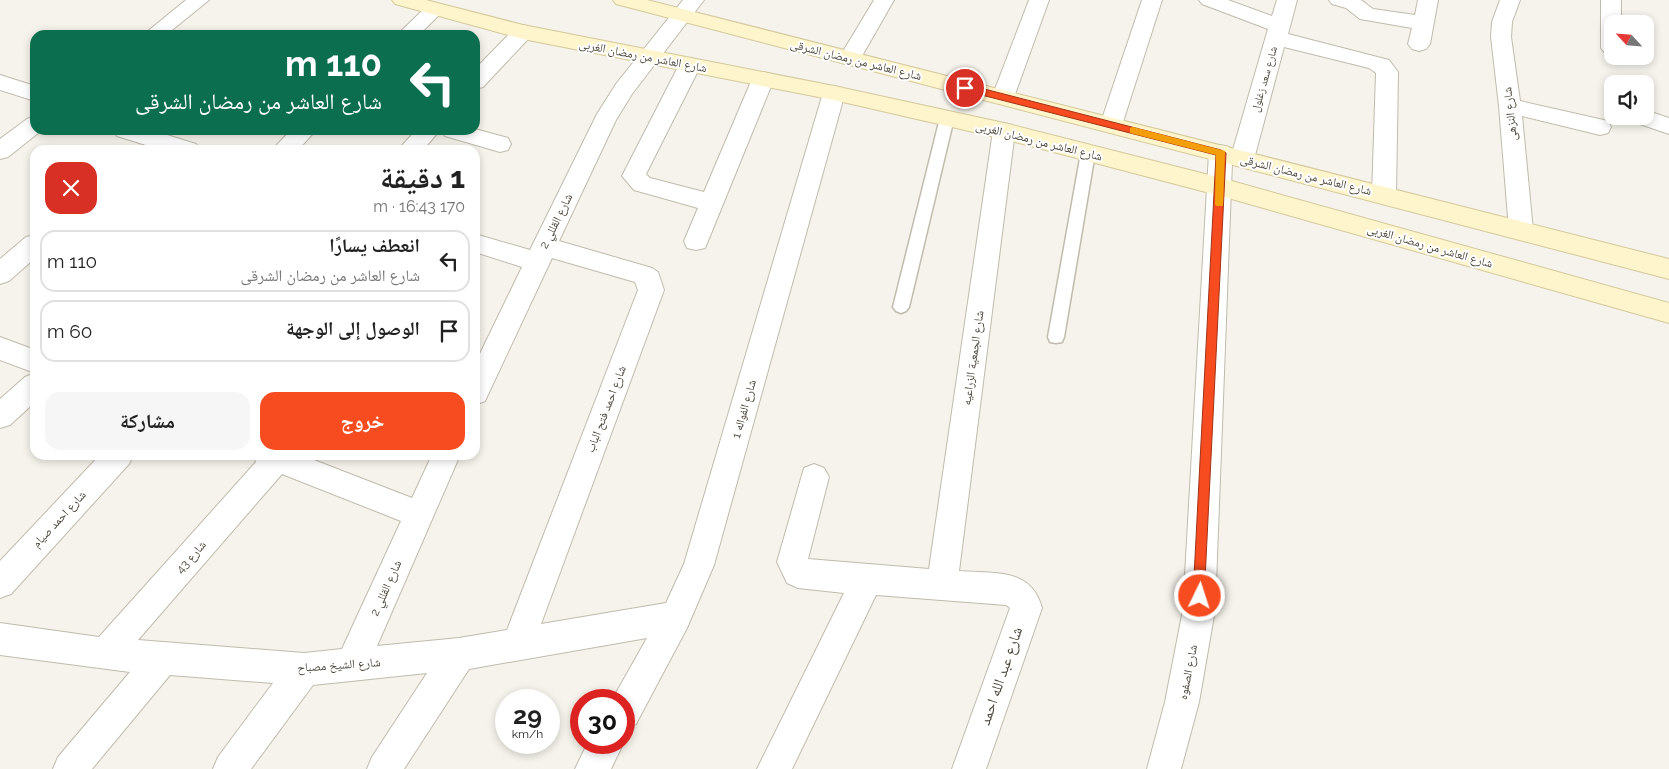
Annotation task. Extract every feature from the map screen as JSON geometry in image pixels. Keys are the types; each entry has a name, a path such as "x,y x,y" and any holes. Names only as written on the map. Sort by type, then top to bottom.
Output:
{"street":[{"path":"160,30 199,0"},
{"name":"شارع العاشر من رمضان الغربى","path":"402,0 523,32 834,93 1004,131 1221,187 1669,313"},
{"name":"شارع العاشر من رمضان الشرقى","path":"623,0 688,8 850,58 1669,269"},
{"path":"850,58 884,0"},
{"path":"1003,97 1039,0"},
{"path":"1111,125 1152,0"},
{"path":"1209,0 1278,32 1375,63 1385,68 1388,72 1384,195"},
{"name":"شارع سعد زغلول","path":"1232,156 1278,32 1287,0"},
{"path":"1339,0 1353,4 1367,14 1423,23"},
{"path":"1419,44 1428,0"},
{"name":"شارع النزهى","path":"1510,0 1504,15 1501,37 1510,106 1521,230"},
{"path":"1611,15 1612,0"},
{"name":"شارع القللي 2","path":"480,378 605,119 648,57 688,8"},
{"path":"412,30 434,9"},
{"path":"480,77 523,32"},
{"path":"690,65 634,176 642,184 712,202"},
{"path":"696,241 763,79"},
{"path":"0,82 30,92"},
{"name":"شارع الفواله 1","path":"635,692 676,617 699,565 834,93"},
{"path":"1510,106 1600,127"},
{"path":"1654,121 1669,126"},
{"path":"0,151 30,128"},
{"name":"شارع الجمعية الزراعيه","path":"942,585 1004,131"},
{"path":"133,135 150,145"},
{"path":"289,145 300,135"},
{"path":"415,145 424,135"},
{"path":"470,135 500,144"},
{"name":"شارع الصفوه","path":"1164,769 1182,702 1199,610 1221,187 1232,156"},
{"path":"480,243 540,254"},
{"path":"0,274 30,248"},
{"name":"شارع احمد فتح الباب","path":"518,643 651,290 649,278 643,275 540,254"},
{"path":"0,348 30,360"},
{"path":"0,416 30,389"},
{"name":"شارع احمد صيام","path":"0,583 114,460"},
{"name":"شارع 43","path":"105,654 269,460"},
{"path":"280,460 419,514"},
{"name":"شارع القللي 2","path":"351,666 444,460"},
{"path":"814,477 792,562 794,568 804,575 942,585"},
{"path":"774,769 867,580"},
{"name":"شارع عبد الله احمد","path":"942,585 1010,590 1024,600 1026,608 968,769"},
{"name":"شارع الشيخ مصباح","path":"0,639 105,654 304,669 351,666 459,654 676,617"},
{"path":"384,769 459,654"},
{"path":"70,769 163,658"},
{"path":"230,769 304,669"},
{"path":"592,769 600,754"}],"lane":[{"path":"901,307 947,118"},
{"path":"1056,337 1088,153"}],"slow traffic":[{"path":"1133,131 1221,153 1220,204"}],"route":[{"path":"965,88 1221,153 1221,187 1200,596"}]}
